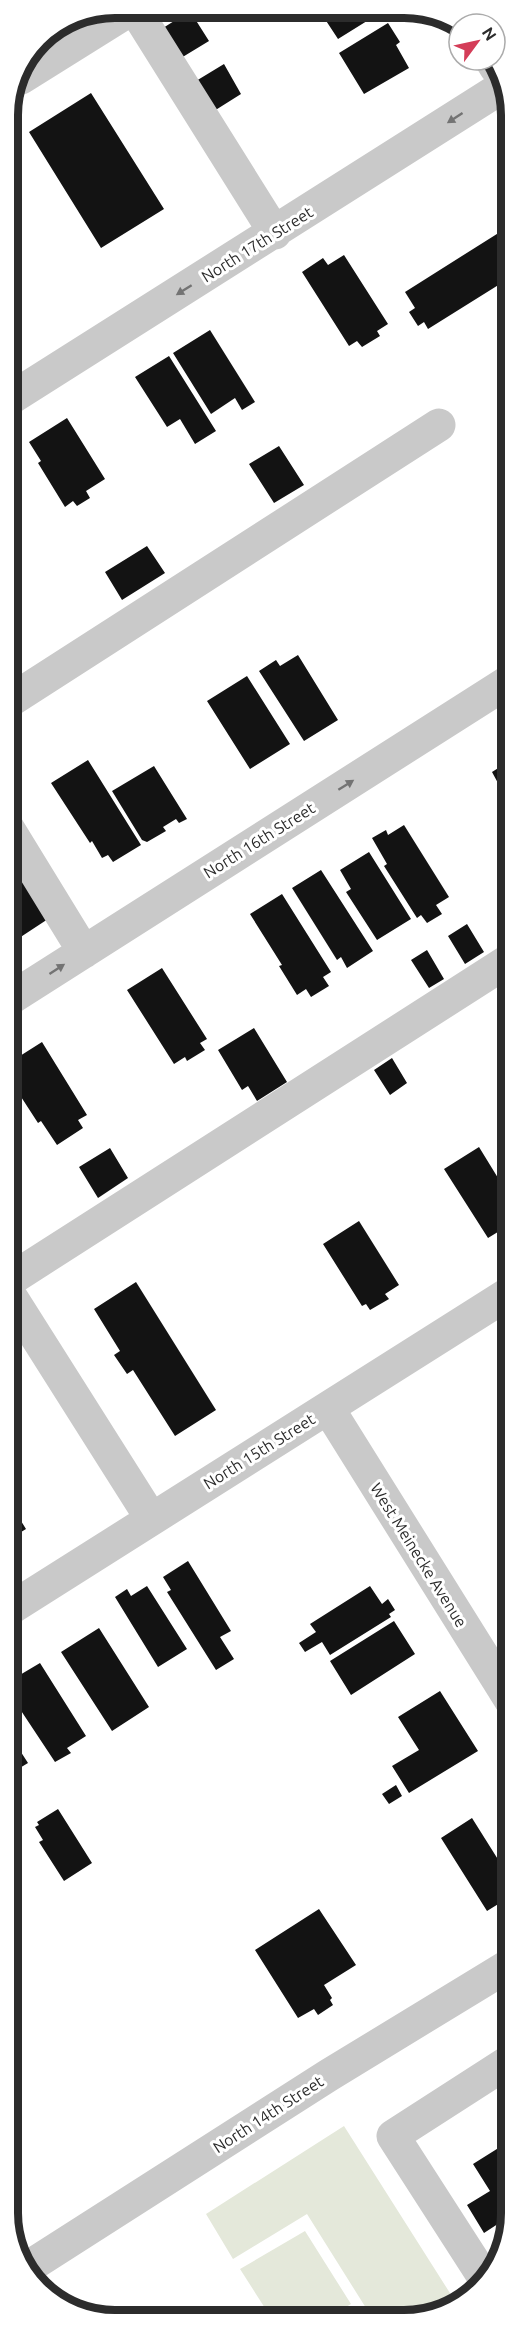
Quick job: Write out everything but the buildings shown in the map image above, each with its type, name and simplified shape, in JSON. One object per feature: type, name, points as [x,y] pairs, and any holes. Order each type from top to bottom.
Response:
[{"type":"street","points":[[27,74],[118,18]]},
{"type":"street","points":[[140,18],[275,233]]},
{"type":"street","name":"North 17th Street","points":[[18,394],[498,90]]},
{"type":"street","points":[[18,696],[439,425]]},
{"type":"street","name":"North 16th Street","points":[[18,994],[501,686]]},
{"type":"street","points":[[18,844],[84,952]]},
{"type":"street","points":[[18,1290],[501,966]]},
{"type":"street","name":"North 15th Street","points":[[18,1604],[501,1298]]},
{"type":"street","points":[[18,1308],[151,1518]]},
{"type":"street","name":"West Meinecke Avenue","points":[[328,1408],[501,1685]]},
{"type":"street","name":"North 14th Street","points":[[33,2264],[329,2075],[501,1970]]},
{"type":"street","points":[[481,2272],[393,2136],[501,2066]]},
{"type":"shaded area","points":[[344,2126],[452,2297],[429,2307],[417,2309],[363,2310],[366,2308],[307,2214],[233,2259],[206,2214]]},
{"type":"shaded area","points":[[305,2231],[351,2304],[341,2310],[266,2310],[240,2269]]}]
